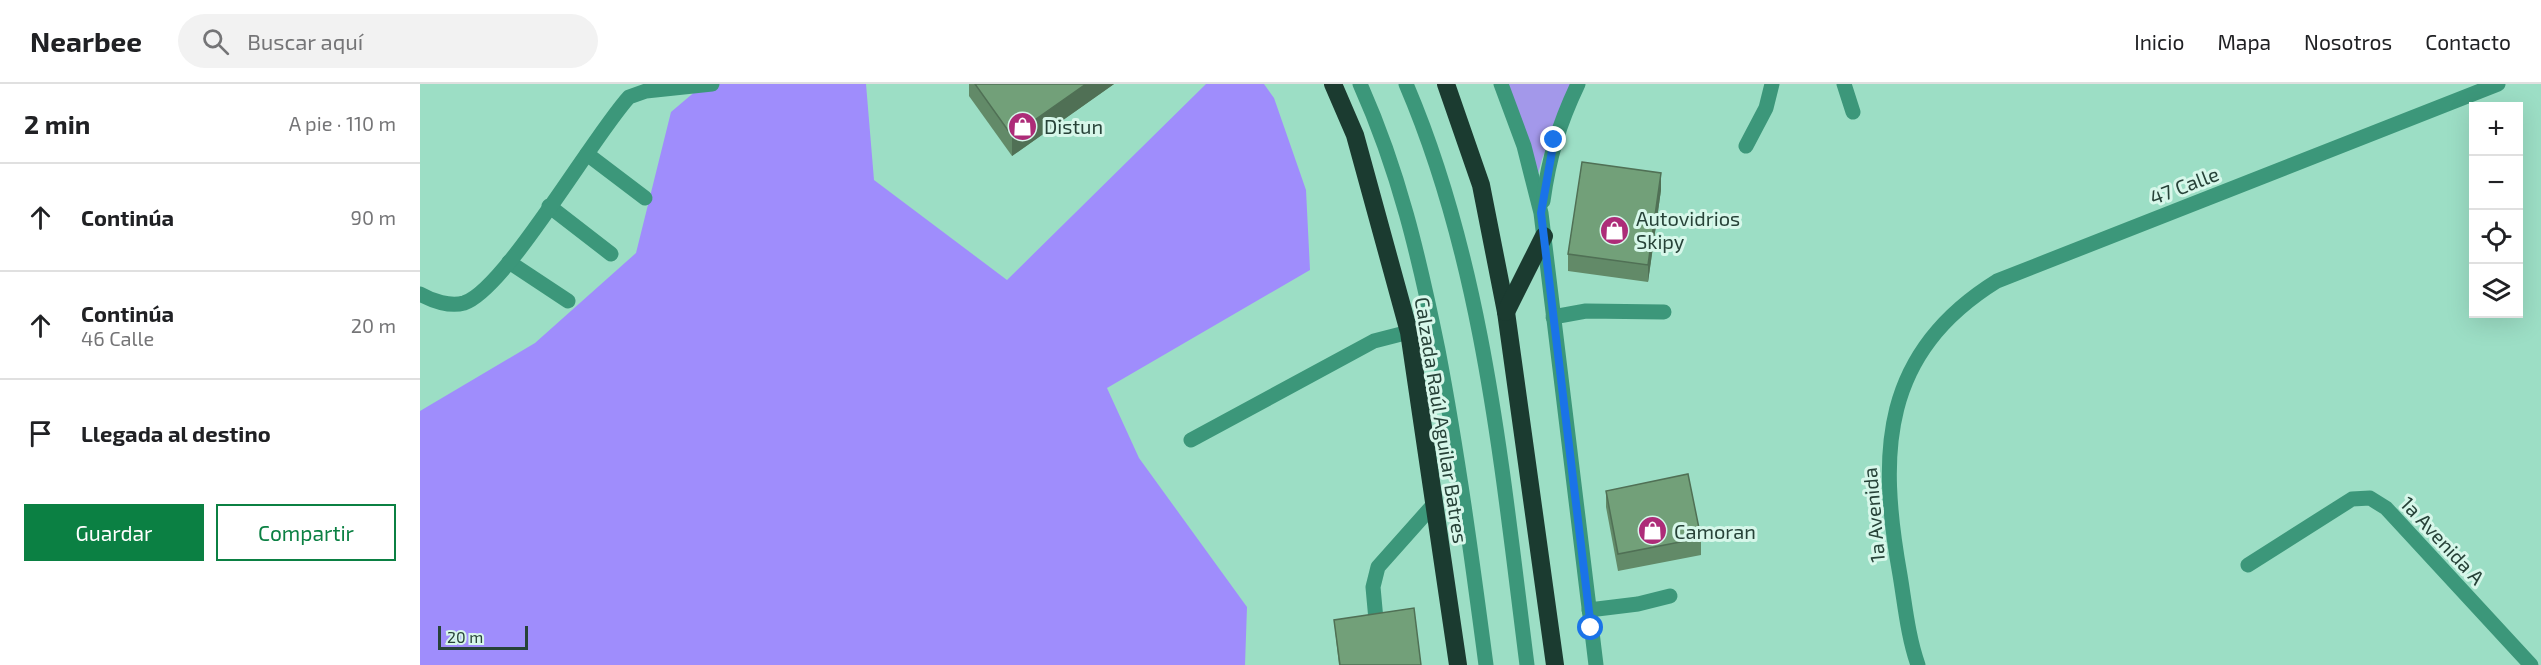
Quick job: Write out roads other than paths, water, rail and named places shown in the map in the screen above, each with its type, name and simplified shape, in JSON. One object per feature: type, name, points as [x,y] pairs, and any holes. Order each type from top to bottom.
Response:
[{"type":"highway","name":"Calzada Raúl Aguilar Batres","points":[[1333,84],[1355,135],[1409,332],[1458,665]]},
{"type":"highway","points":[[1446,84],[1481,185],[1506,312],[1555,665]]},
{"type":"highway","points":[[1506,312],[1544,236]]},
{"type":"street","points":[[420,294],[443,304],[464,303],[484,289],[509,261],[629,97],[646,91],[712,84]]},
{"type":"street","points":[[1360,84],[1384,137],[1418,250],[1459,461],[1486,665]]},
{"type":"street","points":[[1406,84],[1448,200],[1479,338],[1503,479],[1527,665]]},
{"type":"street","points":[[1501,84],[1524,146],[1541,213],[1596,665]]},
{"type":"street","points":[[1541,213],[1549,158],[1560,123],[1578,84]]},
{"type":"street","points":[[1746,146],[1766,108],[1772,84]]},
{"type":"street","points":[[1844,84],[1853,112]]},
{"type":"street","name":"47 Calle","points":[[1913,363],[1932,334],[1966,300],[1997,281],[2498,84]]},
{"type":"street","points":[[587,154],[645,198]]},
{"type":"street","points":[[549,206],[610,254]]},
{"type":"street","points":[[509,261],[567,301]]},
{"type":"street","points":[[1553,317],[1586,311],[1664,312]]},
{"type":"street","points":[[1191,440],[1374,341],[1409,332]]},
{"type":"street","name":"1a Avenida","points":[[1913,363],[1901,392],[1889,456],[1892,528],[1918,665]]},
{"type":"street","name":"1a Avenida A","points":[[2247,565],[2352,499],[2370,498],[2386,508],[2530,665]]},
{"type":"street","points":[[1376,620],[1372,587],[1378,567],[1435,503]]},
{"type":"street","points":[[1589,610],[1621,607],[1670,596]]},
{"type":"place","name":"Distun","points":[[1023,126]]},
{"type":"place","name":"Autovidrios Skipy","points":[[1615,230]]},
{"type":"place","name":"Camoran","points":[[1653,531]]}]
